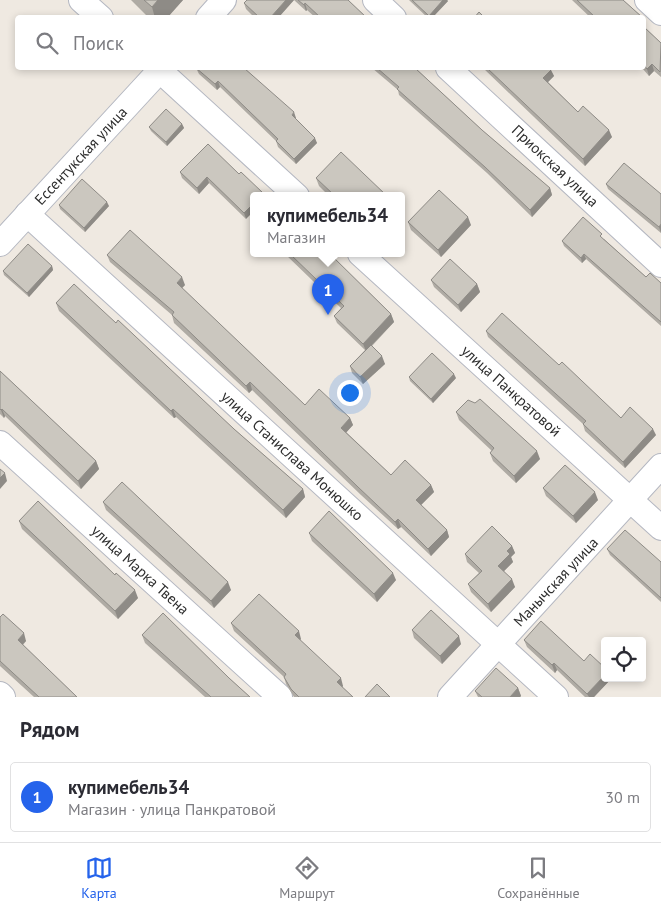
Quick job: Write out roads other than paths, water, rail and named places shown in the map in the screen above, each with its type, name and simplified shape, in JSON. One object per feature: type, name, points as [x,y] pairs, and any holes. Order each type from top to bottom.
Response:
[{"type":"street","points":[[211,15],[224,0]]},
{"type":"street","points":[[375,0],[391,15]]},
{"type":"street","points":[[647,0],[661,13]]},
{"type":"street","name":"Ессентукская улица","points":[[0,244],[157,70]]},
{"type":"street","points":[[161,70],[294,192]]},
{"type":"street","name":"Приокская улица","points":[[450,70],[661,265]]},
{"type":"street","name":"улица Станислава Монюшко","points":[[27,214],[556,697]]},
{"type":"street","name":"улица Панкратовой","points":[[363,257],[661,528]]},
{"type":"street","name":"улица Марка Твена","points":[[0,443],[280,697]]},
{"type":"street","name":"Манычская улица","points":[[450,697],[661,466]]},
{"type":"street","points":[[0,694],[3,697]]},
{"type":"place","name":"купимебель34","points":[[328,315]]}]
